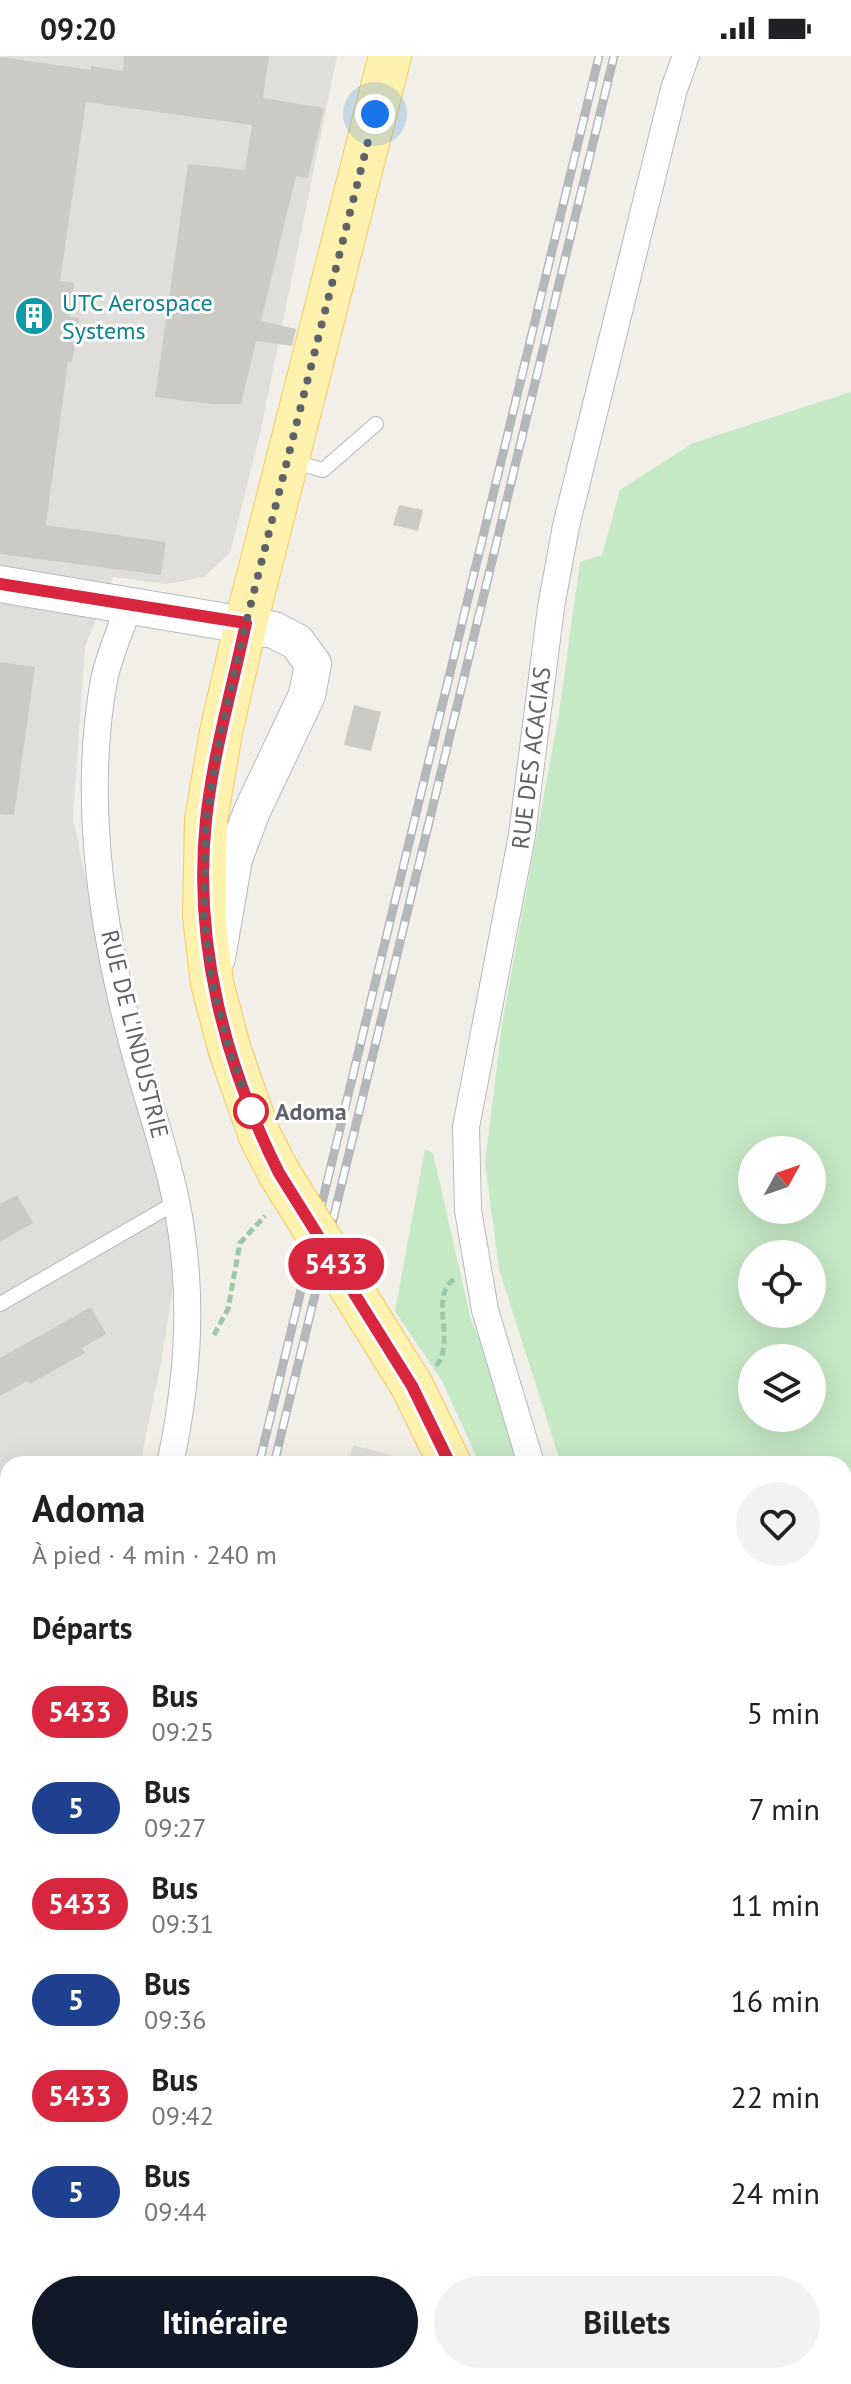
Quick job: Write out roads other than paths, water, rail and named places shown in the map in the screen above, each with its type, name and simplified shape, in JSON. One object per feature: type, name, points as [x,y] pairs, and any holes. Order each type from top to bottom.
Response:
[{"type":"main road","points":[[390,56],[221,732],[206,820],[204,916],[212,983],[230,1051],[260,1136],[279,1173],[421,1380],[447,1456]]},
{"type":"main road","points":[[0,584],[274,630],[297,642],[313,664],[307,695],[252,811],[234,859],[212,983]]},
{"type":"street","name":"RUE DES ACACIAS","points":[[529,1456],[485,1310],[468,1210],[466,1127],[522,835],[551,607],[566,526],[674,89],[686,56]]},
{"type":"street","name":"RUE DE L'INDUSTRIE","points":[[129,605],[102,695],[96,758],[95,819],[116,969],[137,1061],[169,1167],[184,1252],[188,1326],[181,1414],[172,1456]]},
{"type":"lane","points":[[287,460],[323,470],[376,424]]},
{"type":"lane","points":[[0,1304],[175,1203]]},
{"type":"railway","points":[[261,1456],[599,56]]},
{"type":"railway","points":[[276,1456],[614,56]]},
{"type":"place","name":"UTC Aerospace Systems","points":[[34,316]]},
{"type":"place","name":"Adoma","points":[[251,1111]]}]
